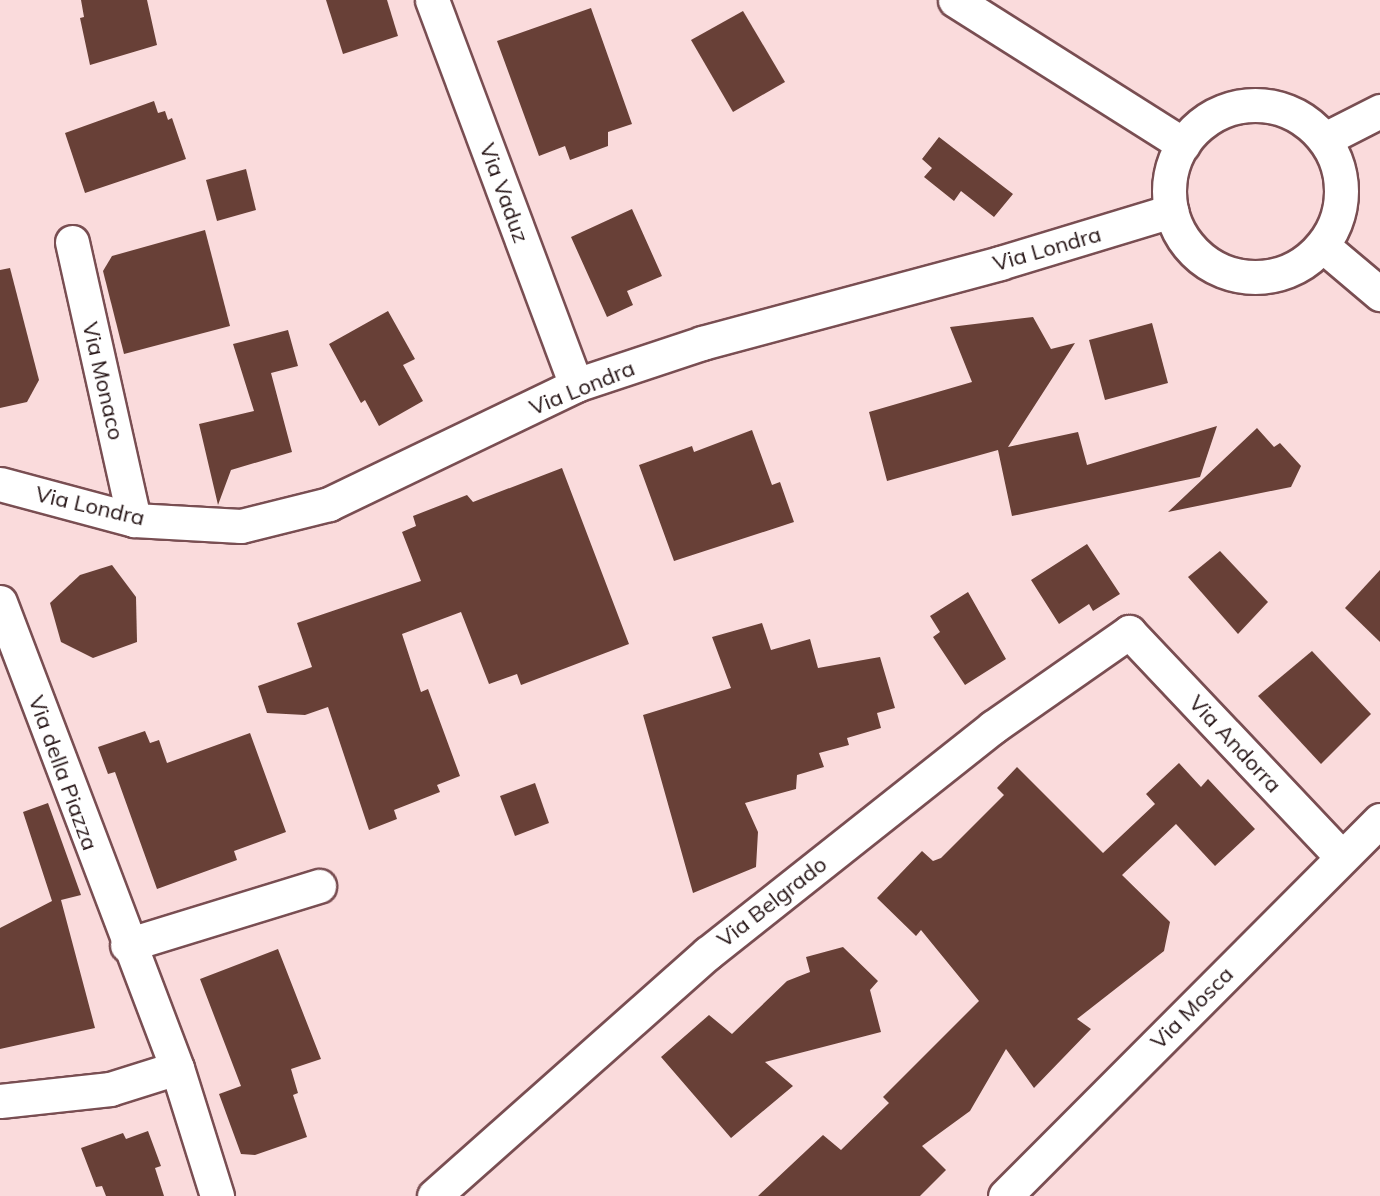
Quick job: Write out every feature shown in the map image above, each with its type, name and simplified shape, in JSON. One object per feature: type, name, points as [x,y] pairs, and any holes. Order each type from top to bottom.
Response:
[{"type":"street","name":"Via Vaduz","points":[[432,0],[576,385]]},
{"type":"street","points":[[955,0],[1183,144]]},
{"type":"street","points":[[1261,105],[1303,118],[1325,139],[1335,157],[1342,186],[1338,217],[1323,246],[1285,272],[1262,278],[1230,274],[1199,257],[1186,243],[1171,211],[1169,182],[1183,144],[1219,113],[1261,105]]},
{"type":"street","points":[[1325,139],[1380,111]]},
{"type":"street","name":"Via Londra","points":[[0,484],[134,520],[241,526],[329,504],[576,385],[702,343],[1000,263],[1171,211]]},
{"type":"street","name":"Via Monaco","points":[[72,242],[134,520]]},
{"type":"street","points":[[1323,246],[1380,294]]},
{"type":"street","name":"Via della Piazza","points":[[0,602],[127,945],[177,1068],[217,1196]]},
{"type":"street","name":"Via Andorra","points":[[1129,632],[1342,857]]},
{"type":"street","name":"Via Belgrado","points":[[437,1195],[708,953],[993,727],[1129,632]]},
{"type":"street","name":"Via Mosca","points":[[1005,1196],[1380,820]]},
{"type":"street","points":[[127,945],[319,886]]},
{"type":"street","points":[[0,1101],[110,1089],[177,1068]]},
{"type":"building","points":[[81,0],[147,0],[157,45],[90,65],[80,18],[84,17]]},
{"type":"building","points":[[326,0],[387,0],[398,36],[343,54]]},
{"type":"building","points":[[591,8],[632,124],[608,132],[608,146],[570,160],[565,146],[539,156],[497,41]]},
{"type":"building","points":[[743,11],[785,82],[733,112],[691,40]]},
{"type":"building","points":[[154,101],[158,113],[165,111],[168,120],[172,118],[186,159],[85,193],[65,133]]},
{"type":"building","points":[[939,137],[1013,194],[994,217],[961,191],[954,201],[924,177],[932,168],[922,159]]},
{"type":"building","points":[[246,169],[256,210],[217,221],[206,180]]},
{"type":"building","points":[[632,209],[662,276],[627,291],[633,305],[607,317],[571,237]]},
{"type":"building","points":[[205,230],[230,326],[124,354],[103,271],[112,256]]},
{"type":"building","points":[[10,268],[39,380],[27,402],[0,408],[0,270]]},
{"type":"building","points":[[388,311],[415,359],[403,365],[423,401],[379,426],[365,400],[361,403],[329,344]]},
{"type":"building","points":[[1033,317],[1051,349],[1075,343],[1008,447],[1078,432],[1087,465],[1217,426],[1200,477],[1012,516],[998,450],[887,481],[869,412],[972,382],[950,327]]},
{"type":"building","points":[[1152,323],[1168,383],[1105,400],[1089,340]]},
{"type":"building","points":[[288,330],[298,366],[271,373],[292,452],[231,470],[218,505],[199,424],[254,411],[233,344]]},
{"type":"building","points":[[1257,428],[1274,447],[1280,443],[1301,466],[1291,487],[1168,512]]},
{"type":"building","points":[[752,430],[772,485],[780,482],[794,522],[674,561],[639,465],[692,446],[694,452]]},
{"type":"building","points":[[562,468],[629,644],[521,685],[517,674],[489,684],[461,612],[402,634],[421,692],[428,689],[460,776],[437,785],[440,792],[394,810],[397,819],[369,830],[328,707],[305,715],[267,713],[258,686],[312,667],[297,623],[421,581],[402,532],[416,526],[413,516],[467,495],[473,502]]},
{"type":"building","points":[[1087,544],[1120,594],[1093,611],[1089,604],[1059,624],[1031,580]]},
{"type":"building","points":[[1220,551],[1268,602],[1238,634],[1188,577]]},
{"type":"building","points":[[112,565],[136,597],[137,642],[93,658],[61,642],[50,603],[80,575]]},
{"type":"building","points":[[1380,570],[1380,642],[1345,608]]},
{"type":"building","points":[[968,592],[1006,659],[965,685],[933,637],[940,632],[930,616]]},
{"type":"building","points":[[762,623],[771,650],[810,639],[818,668],[880,657],[895,708],[877,713],[881,728],[847,738],[849,745],[819,753],[824,767],[797,775],[796,789],[745,803],[758,832],[756,867],[693,893],[643,715],[731,688],[712,637]]},
{"type":"building","points":[[1312,651],[1371,714],[1321,764],[1258,696]]},
{"type":"building","points":[[145,731],[150,743],[159,740],[167,763],[250,733],[286,832],[234,851],[237,860],[157,889],[115,772],[108,774],[98,747]]},
{"type":"building","points":[[1179,763],[1201,787],[1208,779],[1255,829],[1215,866],[1176,824],[1122,875],[1170,922],[1164,951],[1077,1019],[1091,1029],[1034,1088],[1006,1049],[970,1111],[922,1146],[946,1170],[920,1196],[758,1196],[823,1135],[841,1150],[889,1103],[883,1097],[979,1001],[921,930],[916,936],[877,898],[922,851],[933,861],[941,858],[1004,795],[997,788],[1017,767],[1103,853],[1155,804],[1146,794]]},
{"type":"building","points":[[535,783],[549,823],[515,836],[500,796]]},
{"type":"building","points":[[48,803],[81,895],[61,900],[95,1028],[0,1049],[0,928],[52,901],[23,812]]},
{"type":"building","points":[[843,947],[878,981],[870,990],[881,1032],[765,1062],[793,1086],[731,1138],[661,1057],[709,1015],[732,1034],[787,981],[810,972],[806,957]]},
{"type":"building","points":[[278,949],[321,1059],[291,1069],[298,1093],[293,1095],[307,1137],[255,1155],[241,1154],[219,1094],[241,1086],[200,979]]},
{"type":"building","points":[[148,1131],[161,1166],[155,1168],[164,1196],[106,1196],[102,1186],[96,1187],[81,1148],[123,1133],[126,1139]]}]
